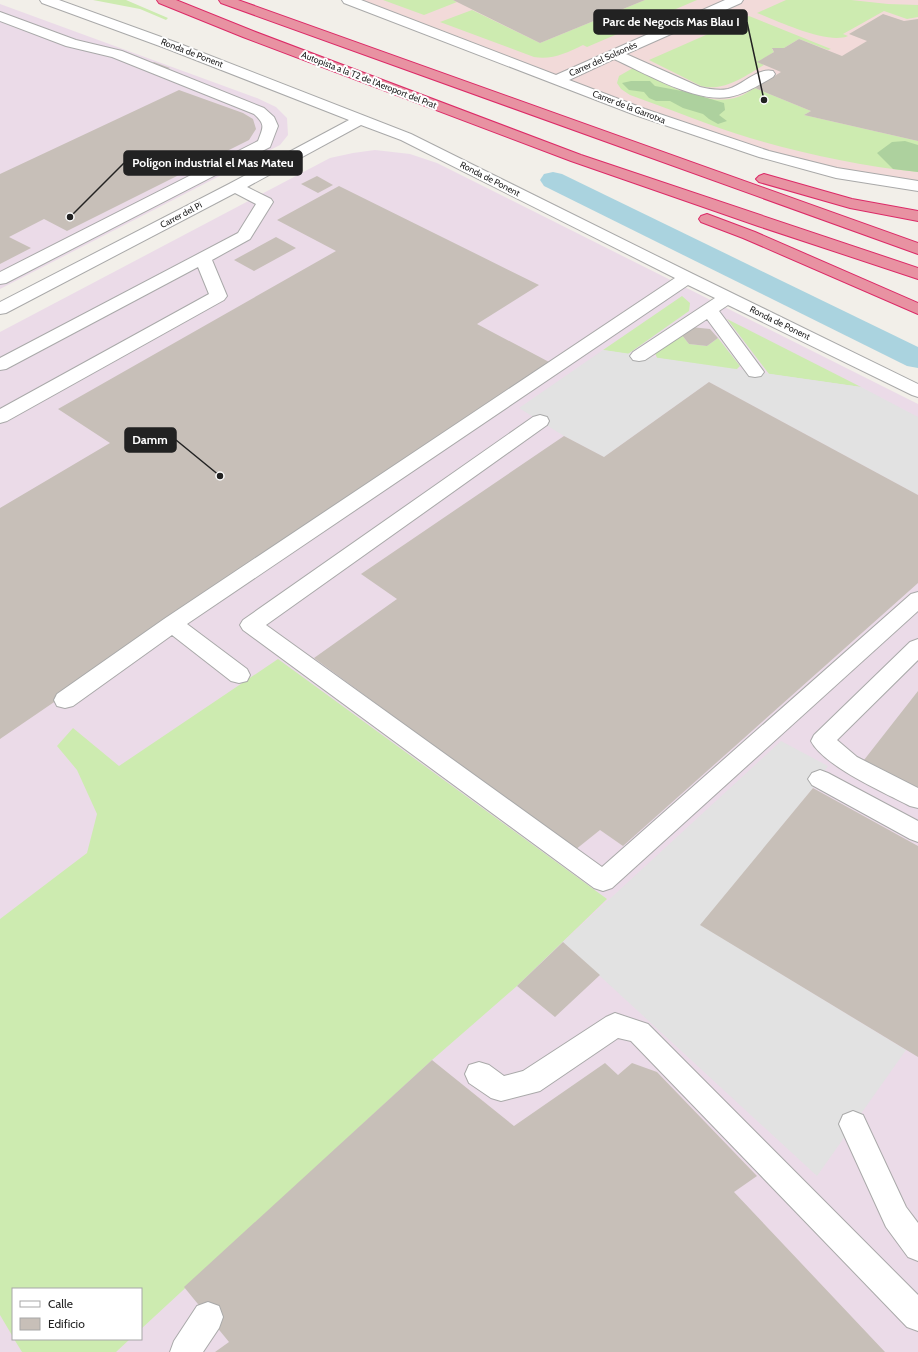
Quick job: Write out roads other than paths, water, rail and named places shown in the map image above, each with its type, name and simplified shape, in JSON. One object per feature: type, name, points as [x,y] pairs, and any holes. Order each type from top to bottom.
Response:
[{"type":"highway","name":"Autopista a la T2 de l'Aeroport del Prat","points":[[164,0],[248,34],[576,158]]},
{"type":"highway","points":[[226,0],[918,249]]},
{"type":"highway","points":[[576,158],[918,274]]},
{"type":"highway","points":[[576,158],[610,181],[749,235],[918,309]]},
{"type":"highway","points":[[676,161],[749,175],[850,203],[918,216]]},
{"type":"highway","points":[[870,232],[918,244]]},
{"type":"street","name":"Ronda de Ponent","points":[[47,0],[132,45],[361,119],[406,137],[727,298],[918,391]]},
{"type":"street","name":"Carrer de la Garrotxa","points":[[349,0],[558,79],[640,112],[764,154],[836,173],[918,186]]},
{"type":"street","name":"Carrer del Solsonès","points":[[558,79],[726,1]]},
{"type":"street","points":[[0,16],[71,42],[132,45],[259,111],[269,120],[271,126],[265,144],[0,279]]},
{"type":"street","points":[[614,54],[696,91],[713,94],[728,93],[741,89],[768,74]]},
{"type":"street","name":"Carrer del Pi","points":[[0,310],[361,119]]},
{"type":"street","points":[[0,365],[244,236],[265,202],[235,187]]},
{"type":"street","points":[[0,416],[218,296],[203,258]]},
{"type":"street","points":[[65,700],[172,624],[687,278]]},
{"type":"street","points":[[639,356],[727,298]]},
{"type":"street","points":[[709,310],[755,372]]},
{"type":"street","points":[[540,421],[251,625],[603,881],[918,599]]},
{"type":"street","points":[[172,624],[239,675]]},
{"type":"street","points":[[918,647],[822,741],[849,763],[918,799]]},
{"type":"street","points":[[820,779],[918,832]]},
{"type":"street","points":[[480,1074],[501,1089],[530,1082],[615,1025],[639,1032],[918,1316]]},
{"type":"street","points":[[853,1124],[896,1217],[918,1247]]},
{"type":"street","points":[[185,1352],[208,1317]]},
{"type":"waterway","points":[[553,180],[918,359]]},
{"type":"place","name":"Parc de Negocis Mas Blau I","points":[[764,100]]},
{"type":"place","name":"Polígon industrial el Mas Mateu","points":[[70,217]]},
{"type":"place","name":"Damm","points":[[220,476]]}]
